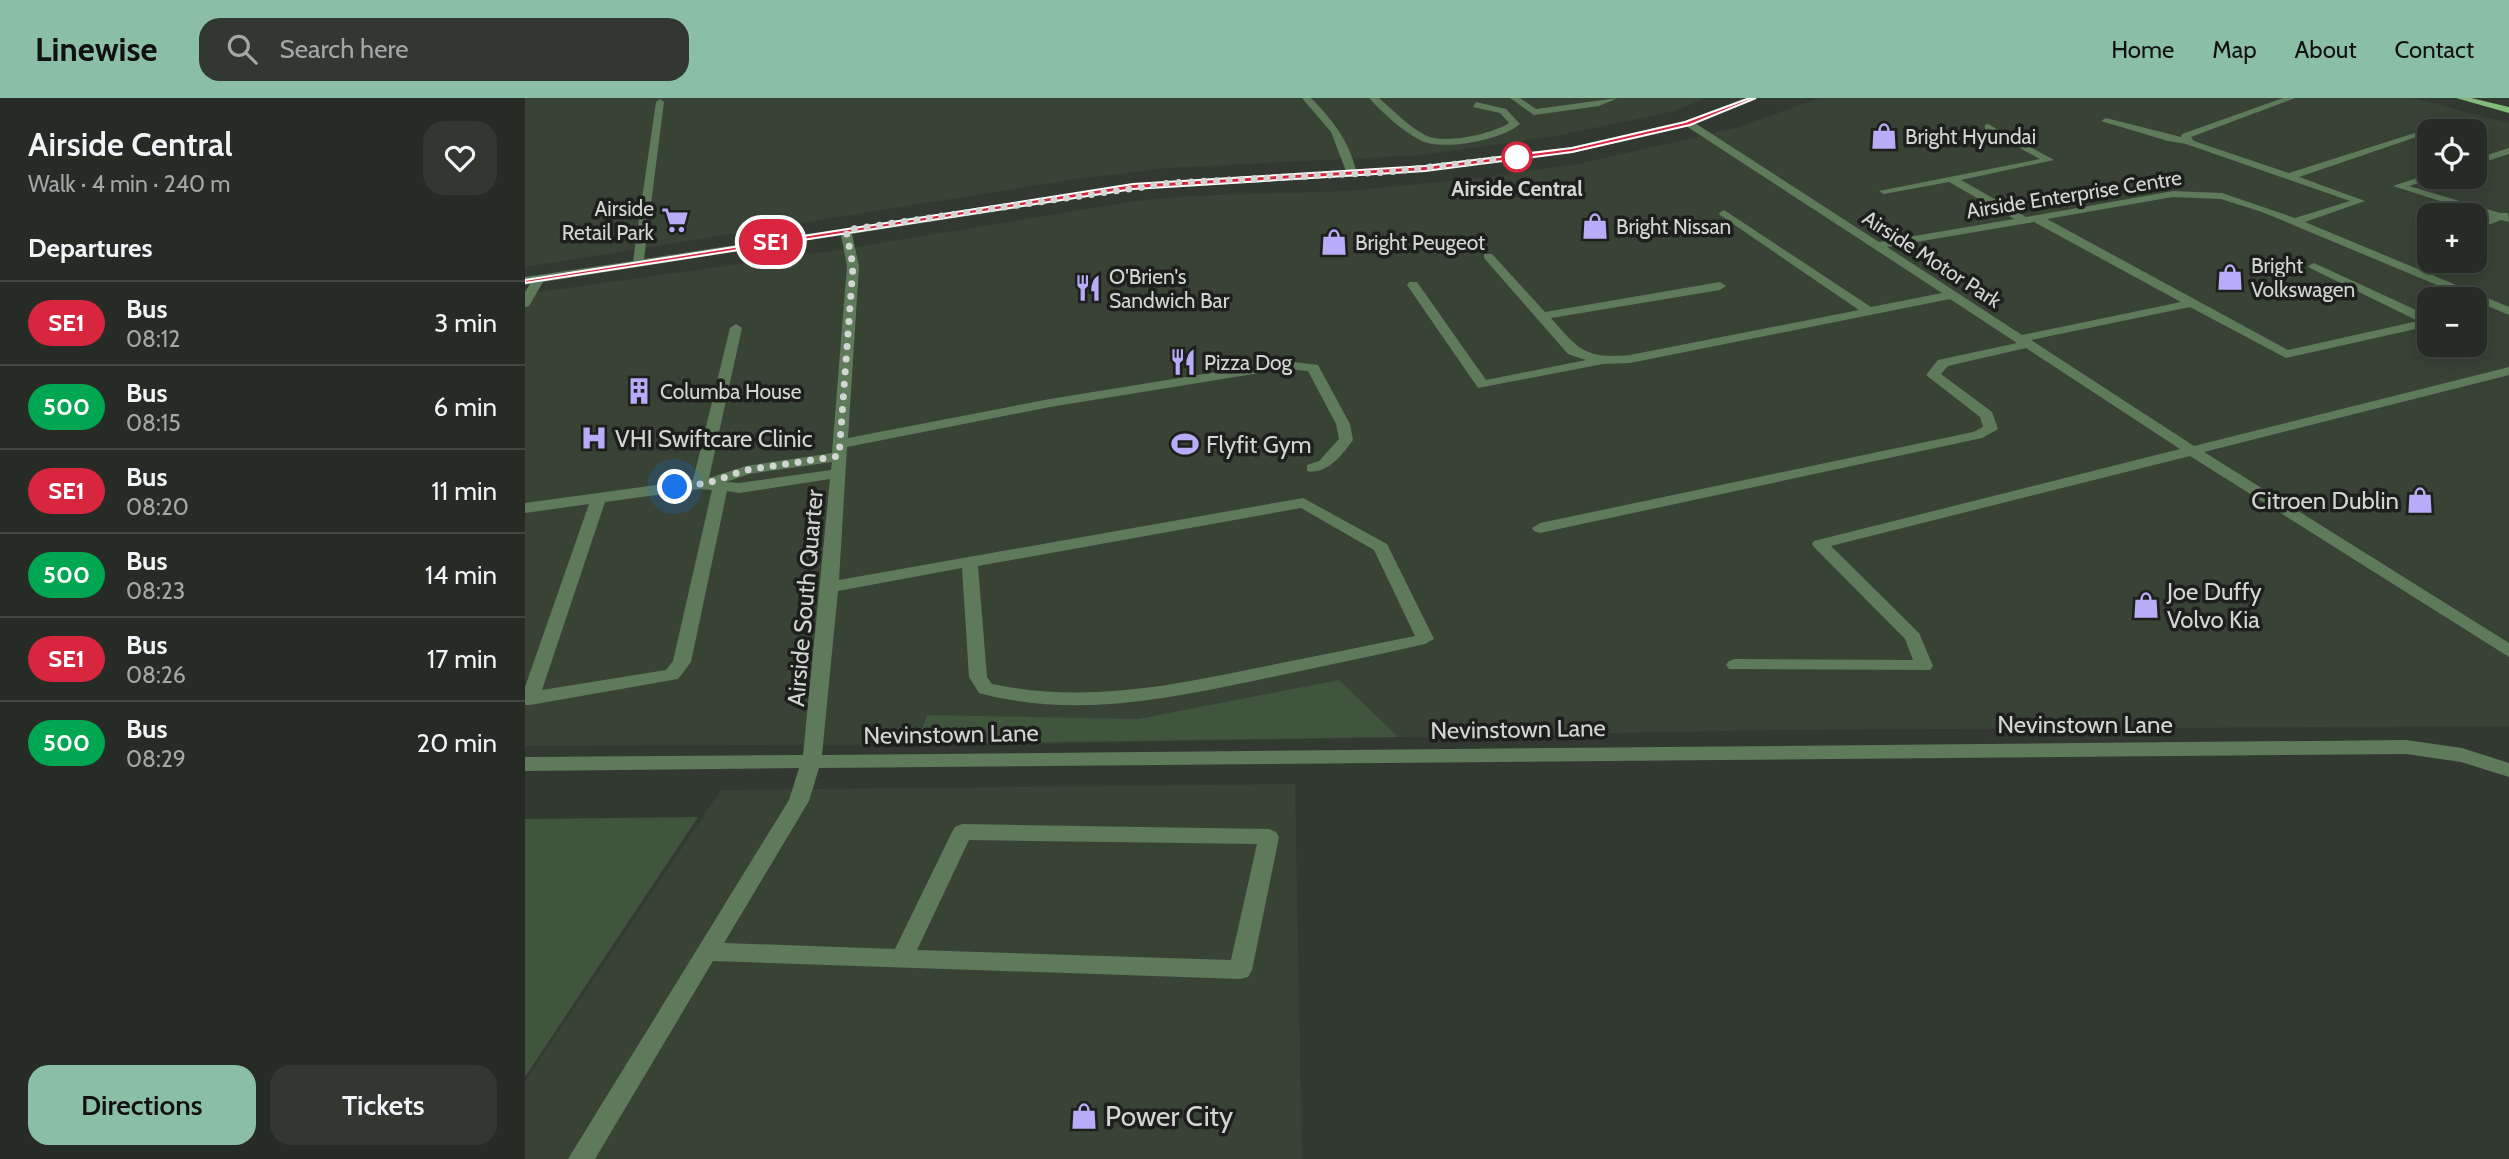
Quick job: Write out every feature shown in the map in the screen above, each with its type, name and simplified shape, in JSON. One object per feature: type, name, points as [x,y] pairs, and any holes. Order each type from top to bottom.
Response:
[{"type":"main road","points":[[2460,98],[2509,110]]},
{"type":"main road","points":[[2500,98],[2509,100]]},
{"type":"street","points":[[1306,98],[1336,129],[1346,150],[1352,174]]},
{"type":"street","points":[[1373,98],[1424,139],[1458,140],[1513,127],[1515,121],[1503,111],[1476,105]]},
{"type":"street","points":[[1467,98],[1500,127],[1496,133]]},
{"type":"street","points":[[1514,98],[1534,112],[1599,103],[1614,98]]},
{"type":"street","points":[[525,281],[846,230],[1170,183],[1442,167],[1572,150],[1688,123],[1753,98]]},
{"type":"street","points":[[2189,141],[2185,136],[2291,98]]},
{"type":"street","points":[[638,263],[660,103]]},
{"type":"street","points":[[2106,121],[2171,139],[2189,141],[2360,201],[2295,222]]},
{"type":"street","name":"Airside Motor Park","points":[[1688,123],[2155,427],[2509,651]]},
{"type":"street","points":[[1884,191],[2049,160],[1988,127]]},
{"type":"street","points":[[2288,177],[2417,134]]},
{"type":"street","points":[[2487,158],[2509,151]]},
{"type":"street","points":[[1951,179],[2286,354],[2417,324]]},
{"type":"street","points":[[2417,180],[2398,186],[2506,216]]},
{"type":"street","name":"Airside Enterprise Centre","points":[[1876,246],[2173,194],[2222,196],[2295,222],[2509,311]]},
{"type":"street","points":[[1724,212],[1870,313]]},
{"type":"street","points":[[2487,223],[2506,216]]},
{"type":"street","name":"Airside South Quarter","points":[[581,1159],[799,801],[813,760],[830,587],[853,266],[846,230]]},
{"type":"street","points":[[1488,256],[1573,351],[1587,359],[1604,361]]},
{"type":"street","points":[[2314,266],[2417,315]]},
{"type":"street","points":[[525,303],[539,278]]},
{"type":"street","points":[[1413,285],[1483,385],[1870,313],[1952,295]]},
{"type":"street","points":[[1542,316],[1720,286]]},
{"type":"street","points":[[2488,302],[2509,296]]},
{"type":"street","points":[[1540,528],[1977,435],[1991,429],[1987,415],[1933,375],[1943,363],[2024,341],[2192,303]]},
{"type":"street","points":[[599,498],[527,699],[672,675],[682,662],[736,328]]},
{"type":"street","points":[[525,508],[710,484],[746,470],[1051,403],[1243,373],[1279,363],[1314,368],[1343,425],[1346,440],[1324,464],[1311,468]]},
{"type":"street","points":[[1735,665],[1924,666],[1913,637],[1821,544],[2509,371]]},
{"type":"street","points":[[710,484],[739,488],[839,473]]},
{"type":"street","points":[[830,587],[970,562],[1303,503],[1381,547],[1425,639],[1142,699],[1058,702],[1018,698],[986,690],[978,677],[970,562]]},
{"type":"street","name":"Nevinstown Lane","points":[[525,764],[2406,747],[2462,755],[2509,770]]},
{"type":"street","points":[[708,952],[1240,970],[1269,836],[962,832],[902,958]]},
{"type":"shaded area","name":"Airside Retail Park","points":[[525,98],[1706,98],[1675,111],[1556,136],[1424,155],[1168,168],[1070,180],[525,267]]},
{"type":"shaded area","name":"Airside Retail Park","points":[[1820,98],[2413,98],[2509,123],[2509,726],[1782,730],[1038,744],[525,746],[525,294],[831,251],[1137,201],[1187,196],[1347,191],[1482,178],[1583,163],[1736,128]]},
{"type":"shaded area","points":[[1339,680],[1398,737],[917,744],[927,715],[1138,719]]},
{"type":"shaded area","points":[[1295,784],[1302,1159],[525,1159],[525,1081],[721,790]]},
{"type":"shaded area","points":[[698,817],[525,1077],[525,819]]},
{"type":"bus line","name":"SE1","points":[[525,280],[1133,187],[1194,181],[1425,169],[1572,150],[1626,140],[1688,123],[1753,98]]},
{"type":"place","name":"Bright Hyundai","points":[[1884,136]]},
{"type":"place","name":"Airside Central","points":[[1517,157]]},
{"type":"place","name":"Airside Retail Park","points":[[675,220]]},
{"type":"place","name":"Bright Nissan","points":[[1595,226]]},
{"type":"place","name":"Bright Peugeot","points":[[1334,242]]},
{"type":"place","name":"Bright Volkswagen","points":[[2230,277]]},
{"type":"place","name":"O'Brien's Sandwich Bar","points":[[1088,288]]},
{"type":"place","name":"Pizza Dog","points":[[1183,362]]},
{"type":"place","name":"Columba House","points":[[639,391]]},
{"type":"place","name":"VHI Swiftcare Clinic","points":[[594,438]]},
{"type":"place","name":"Flyfit Gym","points":[[1185,444]]},
{"type":"place","name":"Citroen Dublin","points":[[2420,500]]},
{"type":"place","name":"Joe Duffy Volvo Kia","points":[[2146,605]]},
{"type":"place","name":"Power City","points":[[1084,1116]]},
{"type":"route","points":[[675,487],[708,483],[746,470],[839,456],[853,266],[846,230],[1170,183],[1389,172],[1524,156],[1517,157]]}]
